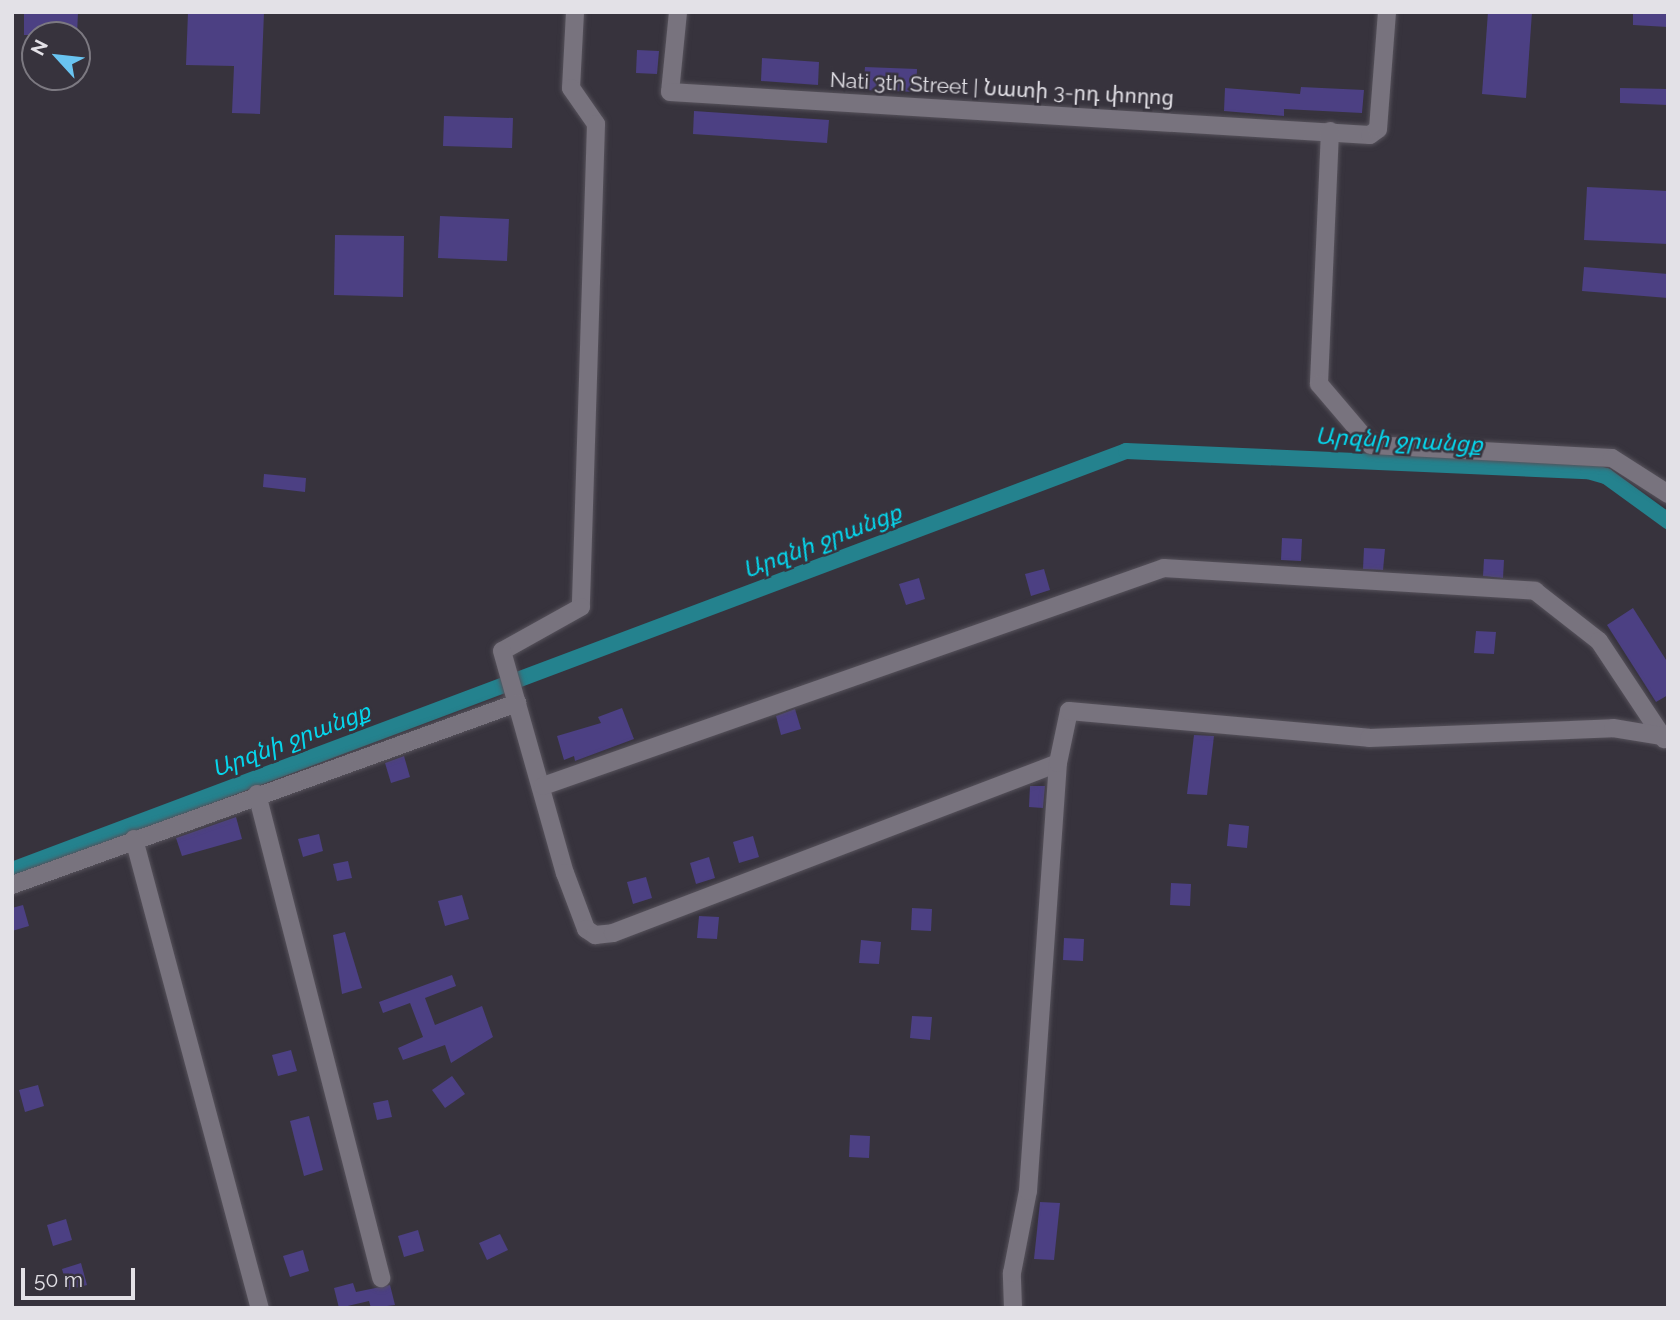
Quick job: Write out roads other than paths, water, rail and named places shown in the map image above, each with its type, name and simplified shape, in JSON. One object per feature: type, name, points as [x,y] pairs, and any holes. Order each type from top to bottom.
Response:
[{"type":"street","points":[[575,12],[570,88],[596,124],[581,607],[502,651],[565,873],[586,929],[595,935],[613,933],[1058,763]]},
{"type":"street","name":"Nati 3th Street | Նատի 3-րդ փողոց","points":[[678,12],[670,92],[1370,135],[1378,128],[1387,12]]},
{"type":"street","points":[[1330,131],[1319,384],[1371,445],[1612,458],[1668,494]]},
{"type":"street","points":[[542,786],[1164,568],[1535,591],[1599,641],[1666,738]]},
{"type":"street","points":[[12,885],[257,794],[513,689]]},
{"type":"street","points":[[1013,1308],[1012,1273],[1028,1191],[1058,763],[1069,711],[1368,738],[1613,728],[1666,738]]},
{"type":"street","points":[[257,794],[381,1278]]},
{"type":"street","points":[[134,839],[260,1308]]},
{"type":"waterway","name":"Արզնի ջրանցք","points":[[12,870],[1126,451],[1588,471],[1606,476],[1668,521]]}]
